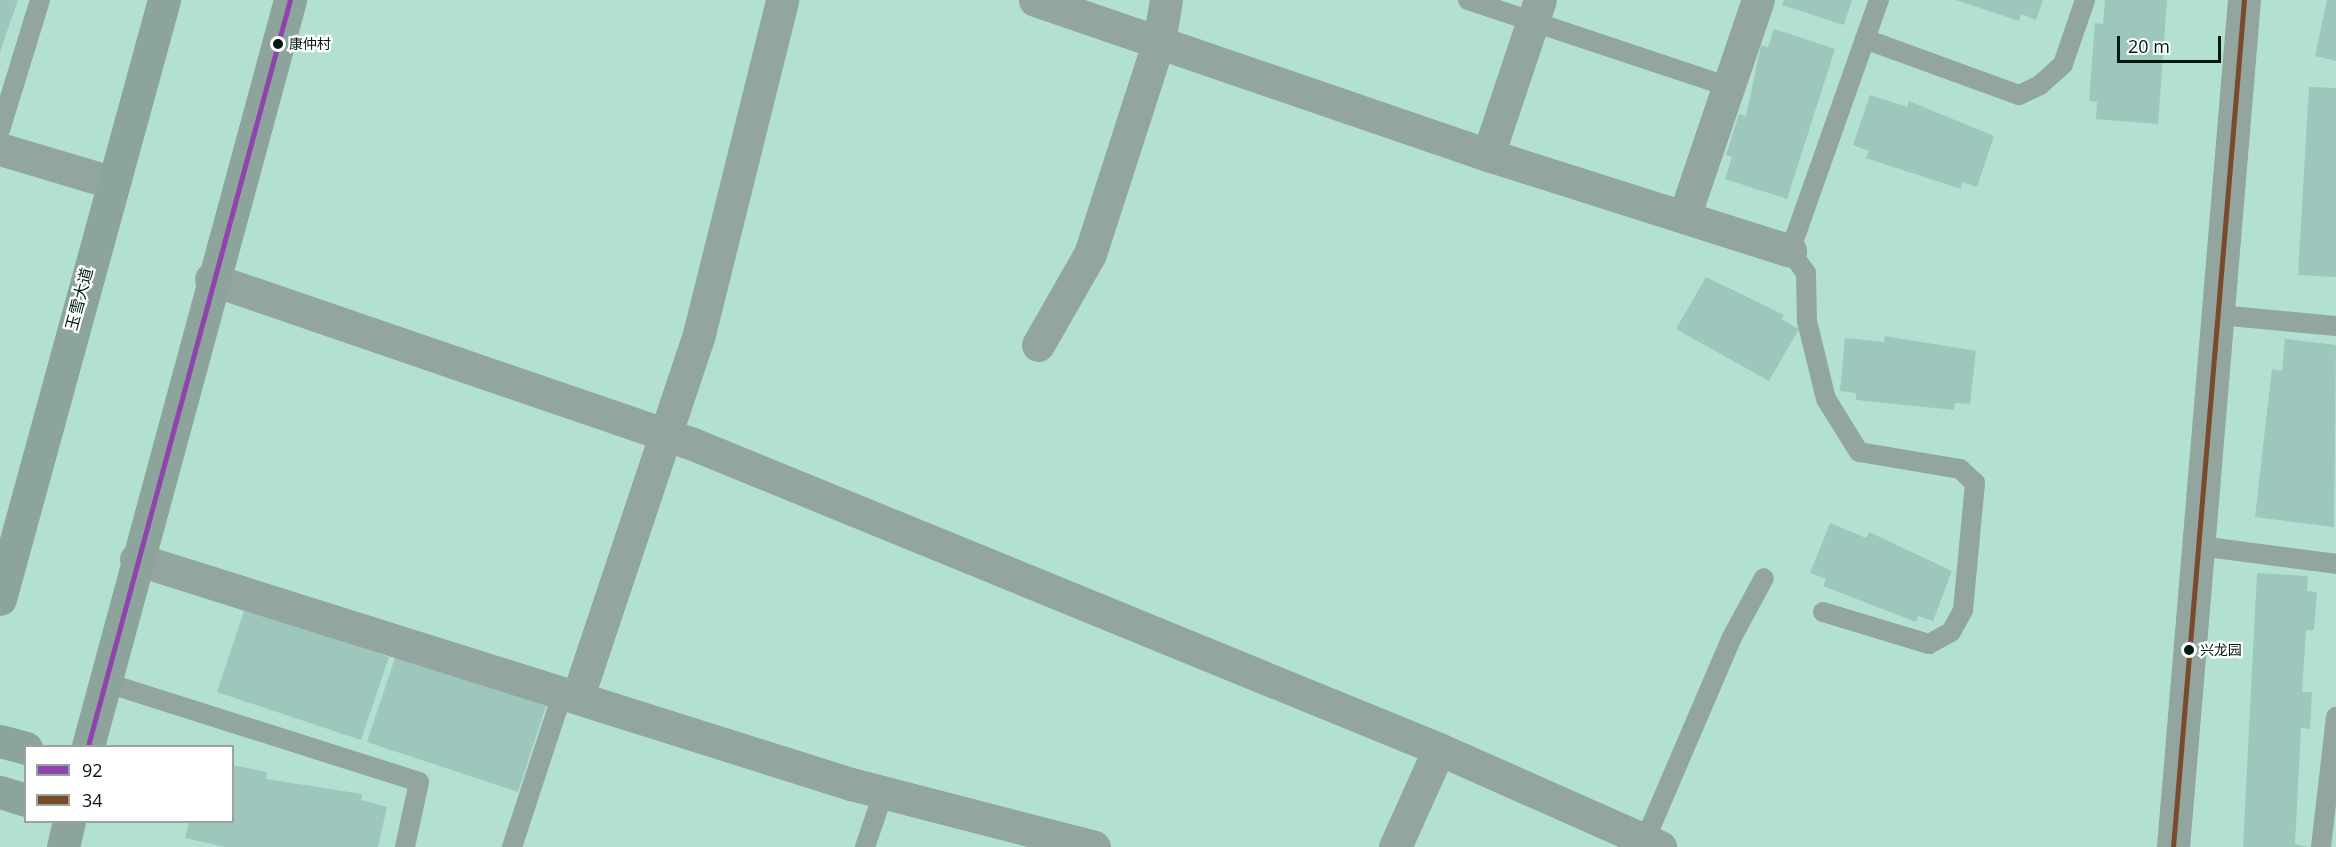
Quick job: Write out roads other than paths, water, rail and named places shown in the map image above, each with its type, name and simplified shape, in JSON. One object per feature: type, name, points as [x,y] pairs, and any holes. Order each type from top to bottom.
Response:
[{"type":"main road","name":"玉雪大道","points":[[0,599],[111,182],[164,0]]},
{"type":"main road","points":[[88,745],[211,279],[290,0]]},
{"type":"main road","points":[[0,741],[24,747]]},
{"type":"main road","points":[[0,792],[24,799]]},
{"type":"main road","points":[[63,847],[69,823]]},
{"type":"street","points":[[570,694],[666,434],[699,334],[782,0]]},
{"type":"street","points":[[1035,0],[1488,155],[1790,251]]},
{"type":"street","points":[[1038,345],[1089,254],[1159,41],[1166,0]]},
{"type":"street","points":[[1684,217],[1758,0]]},
{"type":"street","points":[[2173,847],[2244,0]]},
{"type":"street","points":[[1488,155],[1536,11]]},
{"type":"street","points":[[0,149],[111,182]]},
{"type":"street","points":[[211,279],[666,434],[1439,749],[1652,844]]},
{"type":"street","points":[[136,560],[884,794],[1094,847]]},
{"type":"street","points":[[1395,847],[1439,749]]},
{"type":"lane","points":[[0,130],[40,0]]},
{"type":"lane","points":[[1468,0],[1536,11],[1730,87]]},
{"type":"lane","points":[[1823,612],[1929,644],[1950,633],[1963,610],[1975,483],[1960,469],[1859,452],[1826,399],[1807,321],[1806,273],[1790,251],[1879,0]]},
{"type":"lane","points":[[1865,39],[2019,95],[2040,85],[2063,64],[2085,0]]},
{"type":"lane","points":[[2219,315],[2336,326]]},
{"type":"lane","points":[[2200,546],[2336,564]]},
{"type":"lane","points":[[1652,844],[1731,639],[1764,578]]},
{"type":"lane","points":[[104,682],[419,782],[405,847]]},
{"type":"lane","points":[[512,847],[570,694]]},
{"type":"lane","points":[[2321,847],[2331,793],[2336,717]]},
{"type":"lane","points":[[865,847],[884,794]]},
{"type":"place","name":"康仲村","points":[[278,44]]},
{"type":"place","name":"兴龙园","points":[[2189,650]]}]
